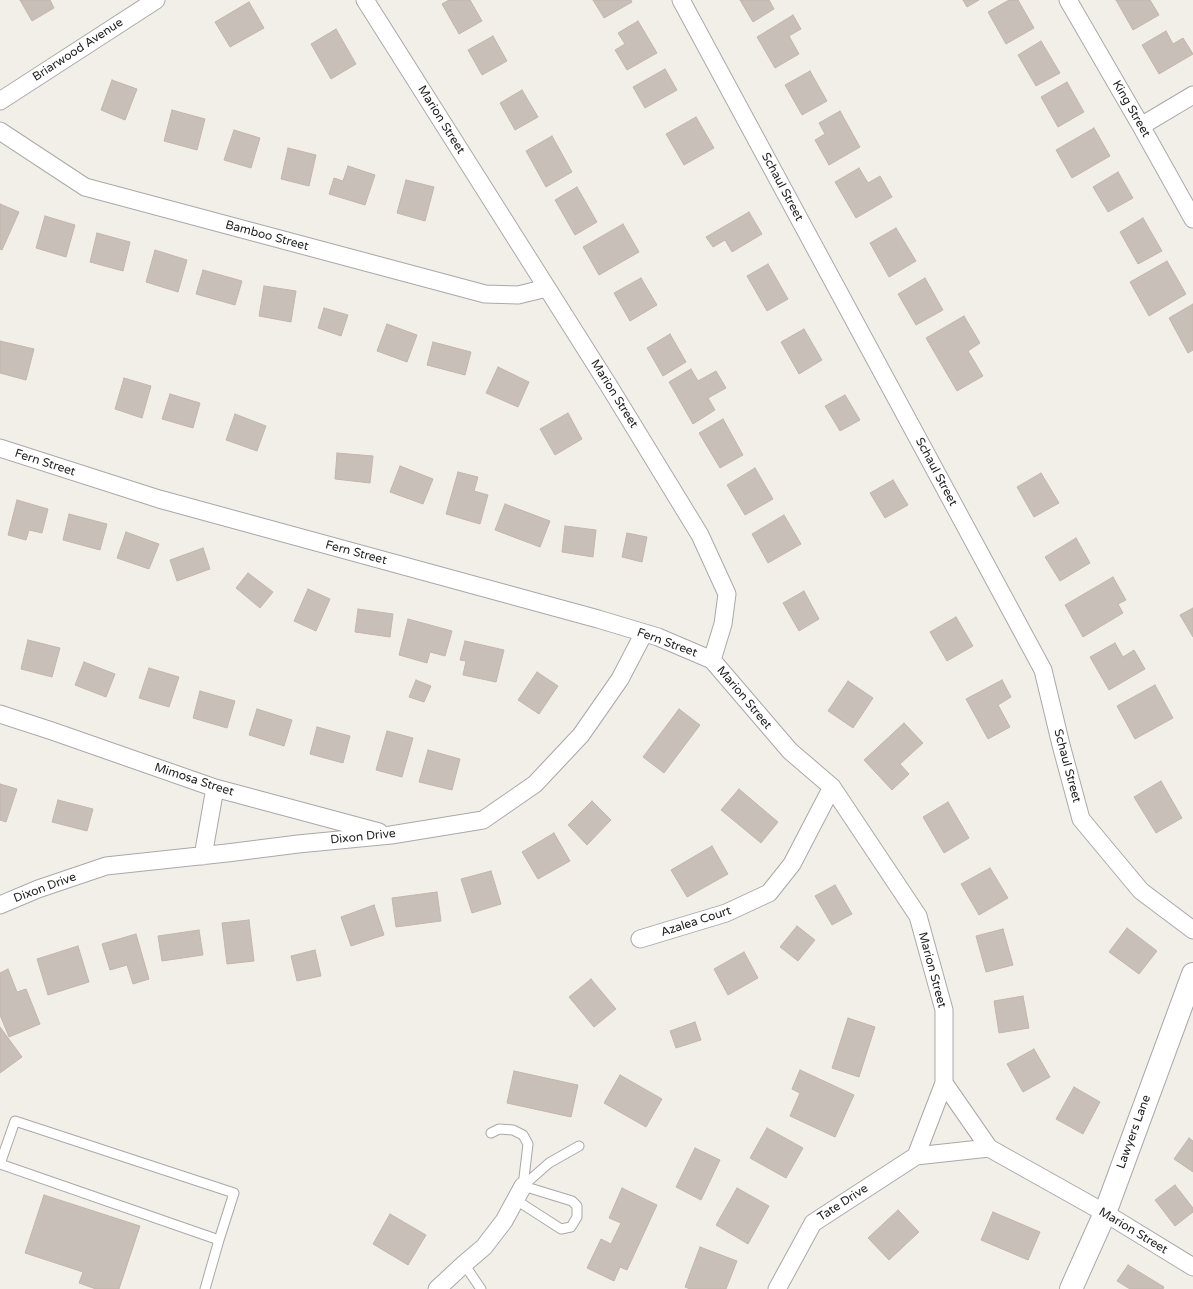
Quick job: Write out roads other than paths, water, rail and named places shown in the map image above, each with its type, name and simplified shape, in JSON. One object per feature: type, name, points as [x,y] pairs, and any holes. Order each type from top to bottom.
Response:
[{"type":"street","name":"Briarwood Avenue","points":[[0,100],[156,0]]},
{"type":"street","name":"Marion Street","points":[[364,0],[605,380],[700,535],[727,594],[723,624],[712,660],[790,751],[832,787],[918,916],[944,1010],[944,1083],[990,1148],[1105,1213],[1193,1267]]},
{"type":"street","name":"Schaul Street","points":[[680,0],[1043,670],[1081,819],[1141,891],[1193,930]]},
{"type":"street","name":"King Street","points":[[1068,0],[1193,219]]},
{"type":"street","points":[[1141,126],[1193,95]]},
{"type":"street","name":"Bamboo Street","points":[[0,131],[85,187],[485,294],[518,295],[547,288]]},
{"type":"street","name":"Fern Street","points":[[0,448],[159,499],[644,633],[712,660]]},
{"type":"street","name":"Dixon Drive","points":[[0,905],[38,889],[106,866],[391,835],[483,820],[535,784],[581,735],[620,679],[644,633]]},
{"type":"street","name":"Mimosa Street","points":[[0,714],[216,788],[391,835]]},
{"type":"street","name":"Azalea Court","points":[[640,939],[726,914],[769,893],[792,864],[832,787]]},
{"type":"street","points":[[203,856],[216,788]]},
{"type":"street","name":"Lawyers Lane","points":[[1071,1289],[1105,1213],[1193,974]]},
{"type":"street","points":[[916,1156],[944,1083]]},
{"type":"street","name":"Tate Drive","points":[[777,1289],[813,1223],[916,1156],[990,1148]]},
{"type":"street","points":[[437,1289],[484,1247],[504,1221],[519,1193]]},
{"type":"lane","points":[[205,1289],[234,1193],[15,1121],[0,1164],[219,1240]]},
{"type":"lane","points":[[491,1133],[499,1129],[513,1130],[523,1135],[528,1144],[519,1193]]},
{"type":"lane","points":[[519,1193],[548,1163],[579,1146]]},
{"type":"lane","points":[[519,1193],[572,1201],[577,1206],[577,1217],[571,1227],[561,1229],[519,1193]]},
{"type":"lane","points":[[464,1264],[481,1289]]}]
